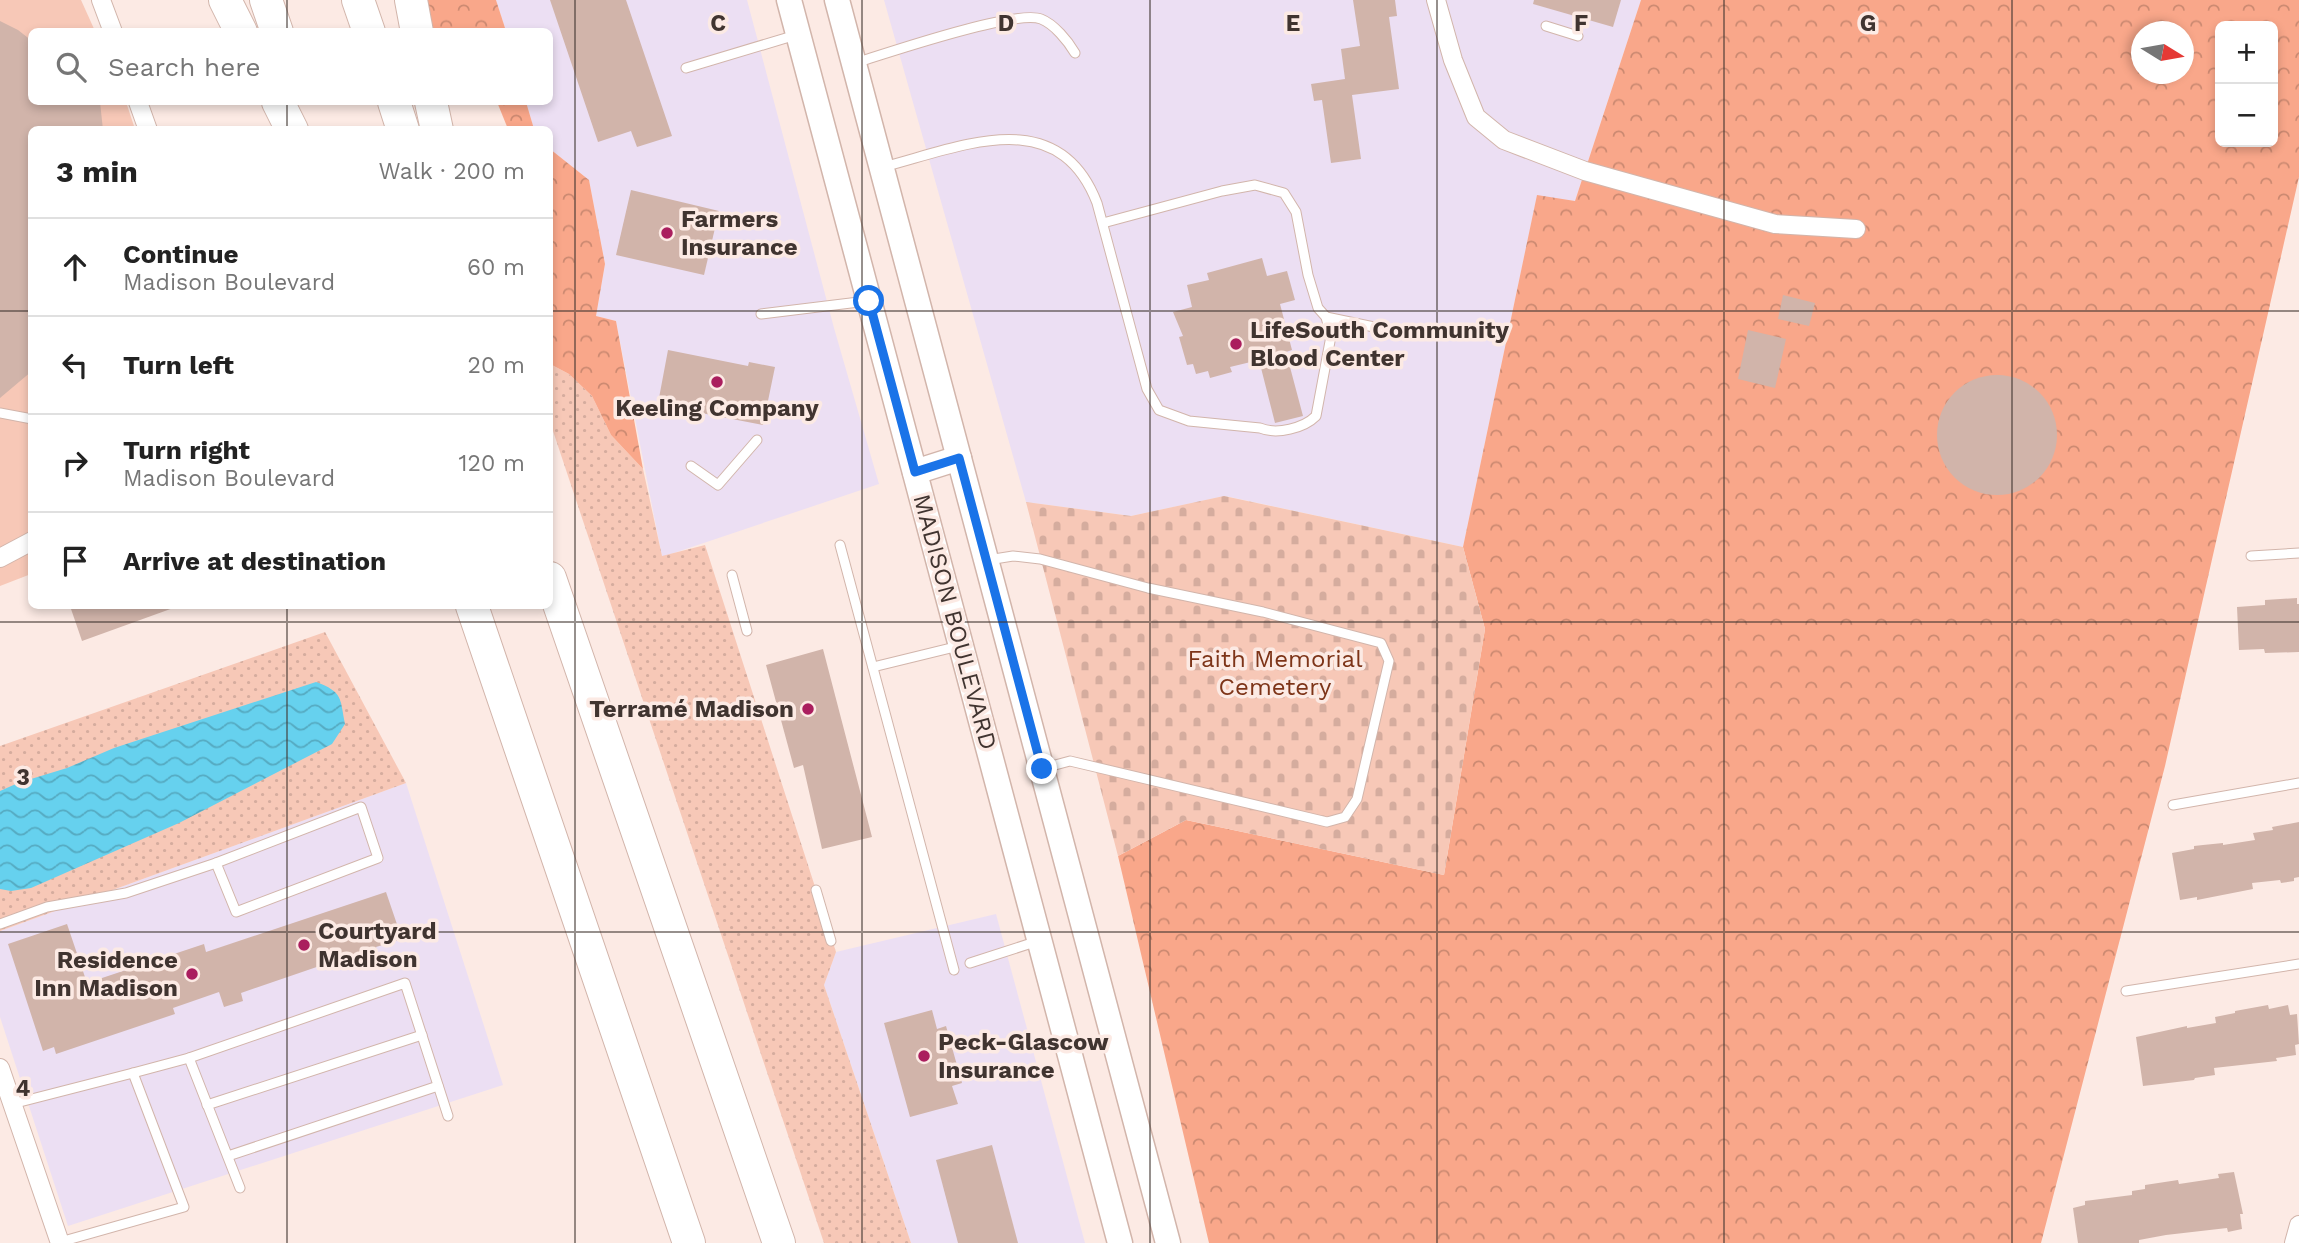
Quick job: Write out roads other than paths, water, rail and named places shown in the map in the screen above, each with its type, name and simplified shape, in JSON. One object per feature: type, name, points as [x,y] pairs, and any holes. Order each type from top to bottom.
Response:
[{"type":"highway","points":[[225,0],[239,28]]},
{"type":"highway","points":[[266,0],[276,28]]},
{"type":"highway","points":[[358,0],[368,28]]},
{"type":"highway","points":[[411,0],[416,28]]},
{"type":"highway","points":[[280,105],[290,126]]},
{"type":"highway","points":[[302,105],[310,126]]},
{"type":"highway","points":[[395,105],[402,126]]},
{"type":"highway","points":[[432,105],[436,126]]},
{"type":"highway","points":[[553,587],[779,1243]]},
{"type":"highway","points":[[473,609],[689,1243]]},
{"type":"main road","name":"MADISON BOULEVARD","points":[[789,0],[1121,1243]]},
{"type":"main road","name":"MADISON BOULEVARD","points":[[837,0],[1168,1243]]},
{"type":"main road","points":[[915,472],[959,458]]},
{"type":"street","points":[[101,0],[112,28]]},
{"type":"street","points":[[1436,0],[1452,60],[1476,117],[1504,140],[1585,171],[1775,224],[1856,229]]},
{"type":"street","points":[[139,105],[147,126]]},
{"type":"street","points":[[0,558],[28,543]]},
{"type":"street","points":[[0,1068],[60,1243]]},
{"type":"street","points":[[2294,1243],[2299,1225]]},
{"type":"lane","points":[[854,63],[972,28],[1023,17],[1041,19],[1068,40],[1075,53]]},
{"type":"lane","points":[[1546,26],[1578,36]]},
{"type":"lane","points":[[686,68],[798,35]]},
{"type":"lane","points":[[881,167],[994,139],[1014,138],[1061,152],[1089,184],[1103,223],[1147,389],[1159,410],[1189,421],[1260,428],[1269,432],[1308,424],[1317,416],[1331,336],[1326,317],[1318,308],[1308,275],[1296,212],[1283,194],[1255,185],[1222,191],[1103,223]]},
{"type":"lane","points":[[761,314],[869,301]]},
{"type":"lane","points":[[1326,317],[1398,332]]},
{"type":"lane","points":[[0,412],[28,418]]},
{"type":"lane","points":[[691,466],[718,485],[757,440]]},
{"type":"lane","points":[[840,545],[954,970]]},
{"type":"lane","points":[[2251,556],[2299,553]]},
{"type":"lane","points":[[986,560],[1013,556],[1040,559],[1148,587],[1263,612],[1381,642],[1389,661],[1356,799],[1345,817],[1327,822],[1070,761],[1042,769]]},
{"type":"lane","points":[[732,575],[747,631]]},
{"type":"lane","points":[[873,667],[961,645]]},
{"type":"lane","points":[[2173,805],[2299,783]]},
{"type":"lane","points":[[0,924],[47,906],[126,893],[216,863],[361,807],[377,858],[236,912],[216,863]]},
{"type":"lane","points":[[816,890],[831,941]]},
{"type":"lane","points":[[971,963],[1040,940]]},
{"type":"lane","points":[[2126,990],[2299,964]]},
{"type":"lane","points":[[12,1104],[189,1058],[405,983],[448,1116]]},
{"type":"lane","points":[[207,1105],[422,1035]]},
{"type":"lane","points":[[189,1058],[240,1188]]},
{"type":"lane","points":[[60,1243],[184,1207],[133,1073]]},
{"type":"lane","points":[[228,1156],[438,1086]]},
{"type":"water","points":[[316,682],[336,693],[341,702],[345,724],[332,744],[179,823],[31,888],[11,891],[0,889],[0,791],[67,768],[114,748]]},
{"type":"place","name":"Farmers Insurance","points":[[667,233]]},
{"type":"place","name":"LifeSouth Community Blood Center","points":[[1236,344]]},
{"type":"place","name":"Keeling Company","points":[[717,382]]},
{"type":"place","name":"Terramé Madison","points":[[808,709]]},
{"type":"place","name":"Courtyard Madison","points":[[304,945]]},
{"type":"place","name":"Residence Inn Madison","points":[[192,974]]},
{"type":"place","name":"Peck-Glascow Insurance","points":[[924,1056]]},
{"type":"park label","name":"Faith Memorial Cemetery","points":[[1275,673]]}]
